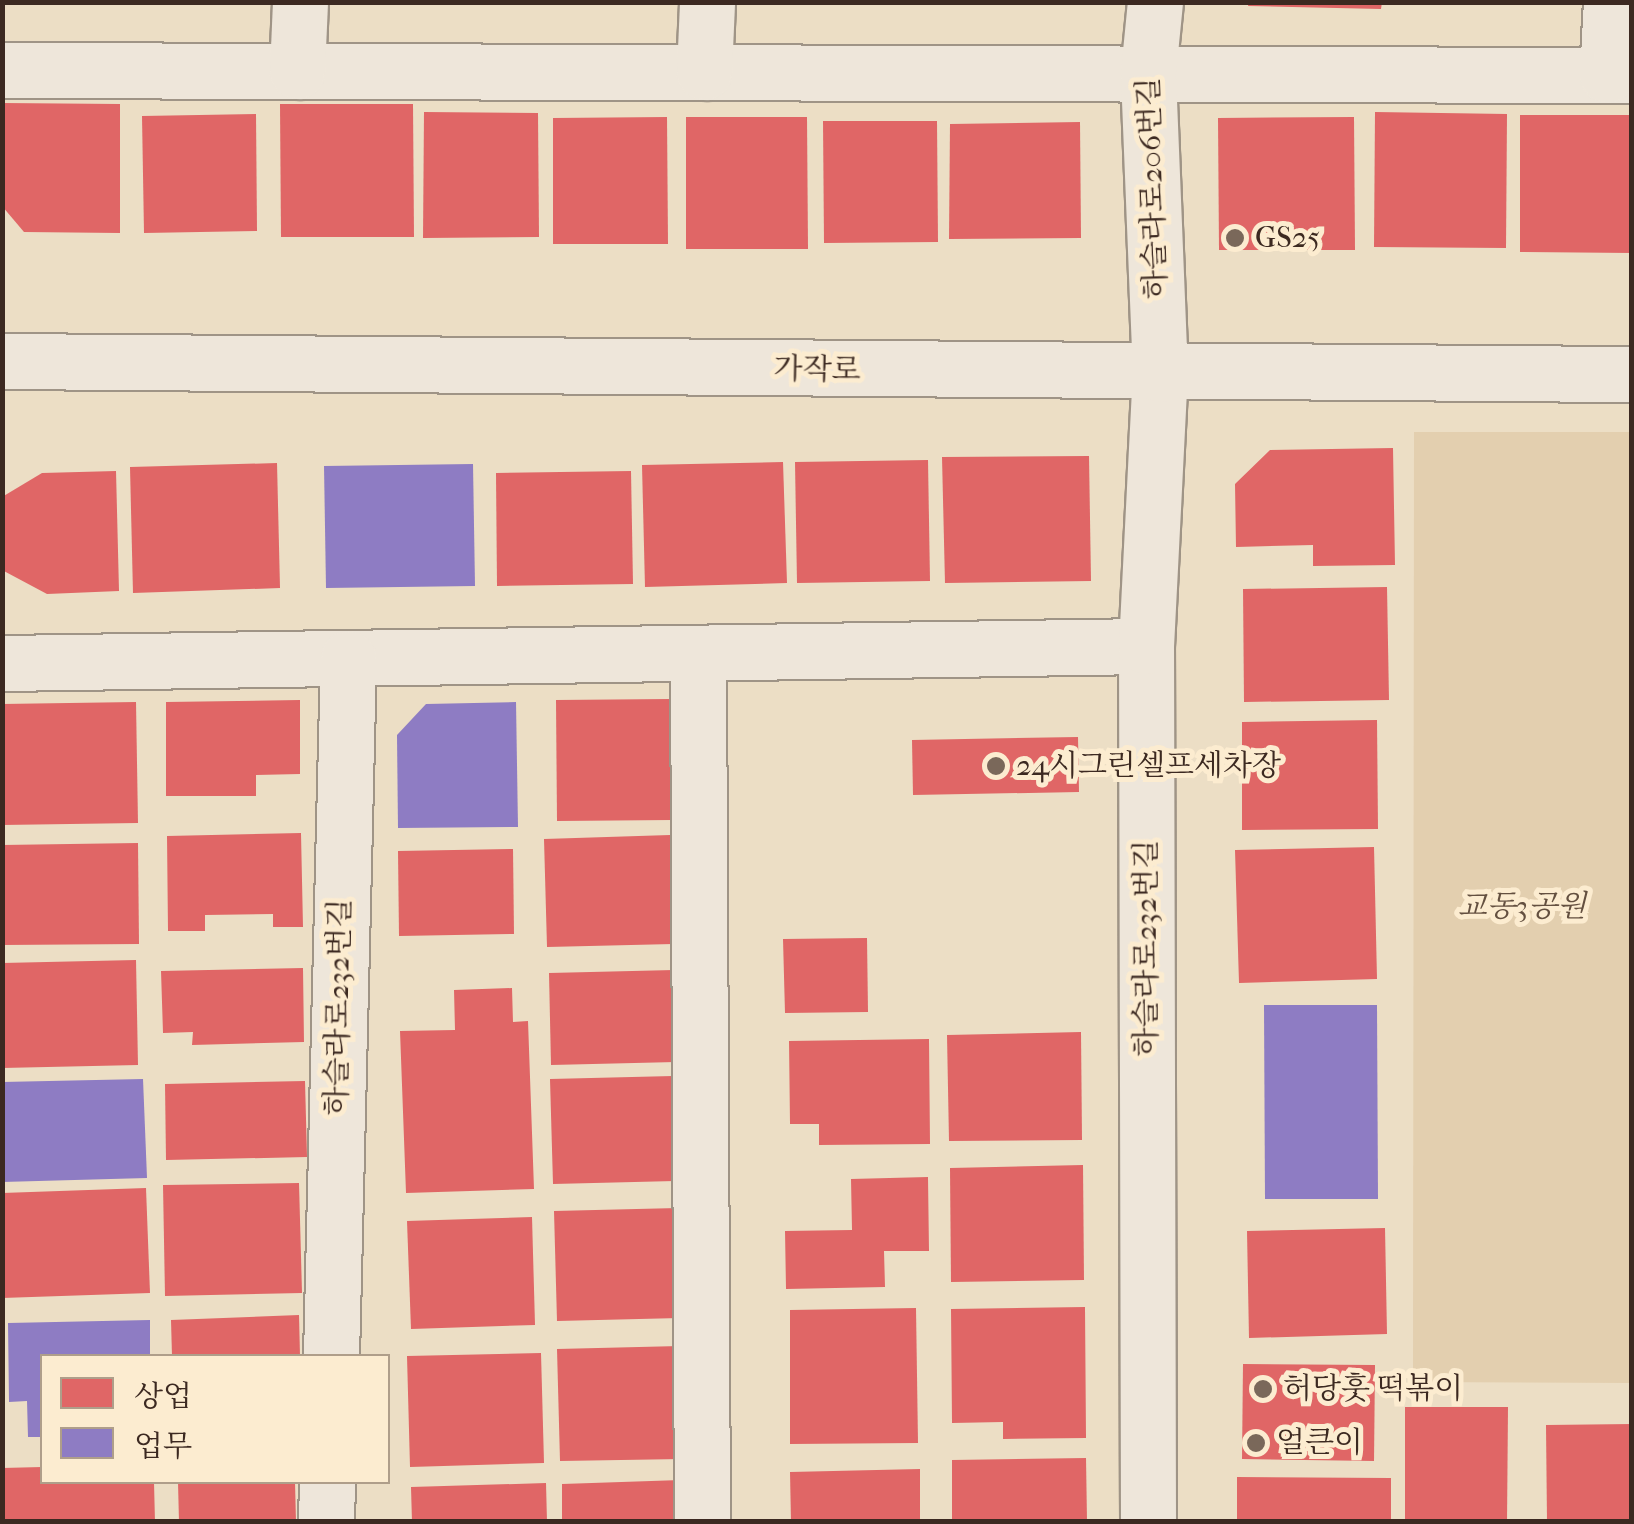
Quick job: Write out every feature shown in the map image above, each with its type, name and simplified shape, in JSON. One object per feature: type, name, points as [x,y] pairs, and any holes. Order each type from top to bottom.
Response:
[{"type":"street","points":[[296,71],[300,2]]},
{"type":"street","points":[[704,72],[706,2]]},
{"type":"street","name":"하슬라로206번길","points":[[1155,2],[1148,72],[1160,374]]},
{"type":"street","points":[[2,70],[1619,75],[1611,2]]},
{"type":"street","name":"가작로","points":[[2,361],[1160,374],[1632,374]]},
{"type":"street","name":"하슬라로232번길","points":[[1148,1522],[1146,646],[1160,374]]},
{"type":"street","points":[[2,663],[1146,646]]},
{"type":"street","points":[[698,653],[702,1522]]},
{"type":"street","name":"하슬라로232번길","points":[[330,1354],[348,658]]},
{"type":"street","points":[[326,1522],[327,1484]]},
{"type":"green space","name":"교동3공원","points":[[1414,432],[1631,432],[1631,1383],[1413,1382]]},
{"type":"building: 상업","points":[[1249,2],[1382,2],[1381,9],[1248,6]]},
{"type":"building: 상업","points":[[2,103],[120,104],[120,233],[24,232],[2,206]]},
{"type":"building: 상업","points":[[280,104],[413,104],[414,237],[281,237]]},
{"type":"building: 상업","points":[[424,112],[538,113],[539,237],[423,238]]},
{"type":"building: 상업","points":[[1375,112],[1507,114],[1506,248],[1374,247]]},
{"type":"building: 상업","points":[[256,114],[257,231],[144,233],[142,116]]},
{"type":"building: 상업","points":[[1520,115],[1632,115],[1632,253],[1520,252]]},
{"type":"building: 상업","points":[[667,117],[668,244],[553,244],[553,118]]},
{"type":"building: 상업","points":[[686,117],[807,117],[808,249],[686,249]]},
{"type":"building: 상업","points":[[1354,117],[1355,250],[1219,250],[1218,118]]},
{"type":"building: 상업","points":[[823,121],[937,121],[938,242],[824,243]]},
{"type":"building: 상업","points":[[1080,122],[1081,238],[949,239],[950,124]]},
{"type":"building: 상업","points":[[1393,448],[1395,565],[1313,566],[1313,545],[1236,547],[1235,484],[1270,450]]},
{"type":"building: 상업","points":[[1089,456],[1091,581],[945,583],[942,457]]},
{"type":"building: 상업","points":[[928,460],[930,581],[797,583],[795,462]]},
{"type":"building: 상업","points":[[783,462],[787,583],[645,587],[642,465]]},
{"type":"building: 상업","points":[[277,463],[280,588],[133,593],[130,467]]},
{"type":"building: 상업","points":[[116,471],[119,591],[47,594],[2,570],[2,497],[42,473]]},
{"type":"building: 상업","points":[[631,471],[633,584],[497,586],[496,473]]},
{"type":"building: 상업","points":[[1387,587],[1389,700],[1244,702],[1243,589]]},
{"type":"building: 상업","points":[[670,699],[672,820],[557,821],[556,700]]},
{"type":"building: 상업","points":[[300,700],[300,774],[256,775],[256,796],[166,796],[166,702]]},
{"type":"building: 상업","points":[[136,702],[138,823],[2,825],[2,704]]},
{"type":"building: 상업","points":[[1377,720],[1378,829],[1242,830],[1242,722]]},
{"type":"building: 상업","name":"24시그린셀프세차장","points":[[1078,737],[1079,792],[913,795],[912,740]]},
{"type":"building: 상업","points":[[301,833],[303,927],[273,927],[273,914],[205,915],[205,931],[168,931],[167,836]]},
{"type":"building: 상업","points":[[670,835],[673,944],[547,947],[544,839]]},
{"type":"building: 상업","points":[[138,843],[139,944],[2,945],[2,845]]},
{"type":"building: 상업","points":[[1374,847],[1377,979],[1239,983],[1235,850]]},
{"type":"building: 상업","points":[[513,849],[514,934],[399,936],[398,851]]},
{"type":"building: 상업","points":[[867,938],[868,1012],[785,1013],[783,939]]},
{"type":"building: 상업","points":[[136,960],[138,1065],[2,1068],[2,963]]},
{"type":"building: 상업","points":[[303,968],[304,1042],[192,1045],[193,1032],[163,1033],[161,971]]},
{"type":"building: 상업","points":[[674,970],[676,1062],[551,1065],[549,973]]},
{"type":"building: 상업","points":[[512,988],[513,1022],[528,1021],[534,1189],[406,1193],[400,1031],[455,1030],[454,990]]},
{"type":"building: 상업","points":[[1081,1032],[1082,1140],[949,1141],[947,1035]]},
{"type":"building: 상업","points":[[929,1039],[930,1144],[819,1145],[819,1124],[790,1124],[789,1041]]},
{"type":"building: 상업","points":[[673,1076],[675,1181],[553,1184],[550,1079]]},
{"type":"building: 상업","points":[[305,1081],[307,1157],[166,1160],[165,1084]]},
{"type":"building: 상업","points":[[1083,1165],[1084,1280],[951,1282],[950,1168]]},
{"type":"building: 상업","points":[[928,1177],[929,1251],[884,1251],[885,1287],[786,1289],[785,1231],[852,1230],[851,1179]]},
{"type":"building: 상업","points":[[299,1183],[302,1293],[165,1296],[163,1185]]},
{"type":"building: 상업","points":[[146,1188],[150,1293],[2,1298],[2,1193]]},
{"type":"building: 상업","points":[[678,1208],[680,1318],[557,1321],[554,1211]]},
{"type":"building: 상업","points":[[532,1217],[535,1325],[411,1329],[407,1221]]},
{"type":"building: 상업","points":[[1385,1228],[1387,1334],[1249,1338],[1247,1231]]},
{"type":"building: 상업","points":[[1085,1307],[1086,1438],[1003,1439],[1003,1422],[952,1423],[951,1309]]},
{"type":"building: 상업","points":[[916,1308],[918,1443],[790,1444],[790,1310]]},
{"type":"building: 상업","points":[[299,1315],[300,1354],[172,1354],[171,1320]]},
{"type":"building: 상업","points":[[680,1346],[682,1459],[560,1461],[557,1349]]},
{"type":"building: 상업","points":[[541,1353],[544,1463],[410,1467],[407,1356]]},
{"type":"building: 상업","points":[[1243,1364],[1375,1365],[1374,1461],[1242,1459]]},
{"type":"building: 상업","points":[[1405,1407],[1508,1407],[1507,1522],[1405,1522]]},
{"type":"building: 상업","points":[[1632,1424],[1632,1522],[1547,1522],[1546,1425]]},
{"type":"building: 상업","points":[[1086,1458],[1087,1522],[952,1522],[952,1460]]},
{"type":"building: 상업","points":[[40,1467],[40,1484],[154,1484],[155,1522],[2,1522],[2,1468]]},
{"type":"building: 상업","points":[[920,1469],[920,1522],[791,1522],[790,1472]]},
{"type":"building: 상업","points":[[1237,1477],[1391,1478],[1391,1522],[1237,1522]]},
{"type":"building: 상업","points":[[681,1480],[683,1522],[562,1522],[562,1484]]},
{"type":"building: 상업","points":[[546,1483],[547,1522],[412,1522],[411,1487]]},
{"type":"building: 상업","points":[[178,1484],[295,1484],[296,1522],[179,1522]]},
{"type":"building: 업무","points":[[473,464],[475,586],[326,588],[324,466]]},
{"type":"building: 업무","points":[[516,702],[518,827],[398,828],[397,735],[426,704]]},
{"type":"building: 업무","points":[[1264,1005],[1377,1005],[1378,1199],[1265,1199]]},
{"type":"building: 업무","points":[[143,1079],[147,1178],[2,1182],[2,1082]]},
{"type":"building: 업무","points":[[150,1320],[150,1354],[40,1354],[40,1437],[28,1437],[27,1401],[9,1402],[8,1323]]},
{"type":"place","name":"GS25","points":[[1235,238]]},
{"type":"place","name":"24시그린셀프세차장","points":[[996,766]]},
{"type":"place","name":"허당훗 떡볶이","points":[[1263,1389]]},
{"type":"place","name":"얼큰이","points":[[1256,1443]]}]
